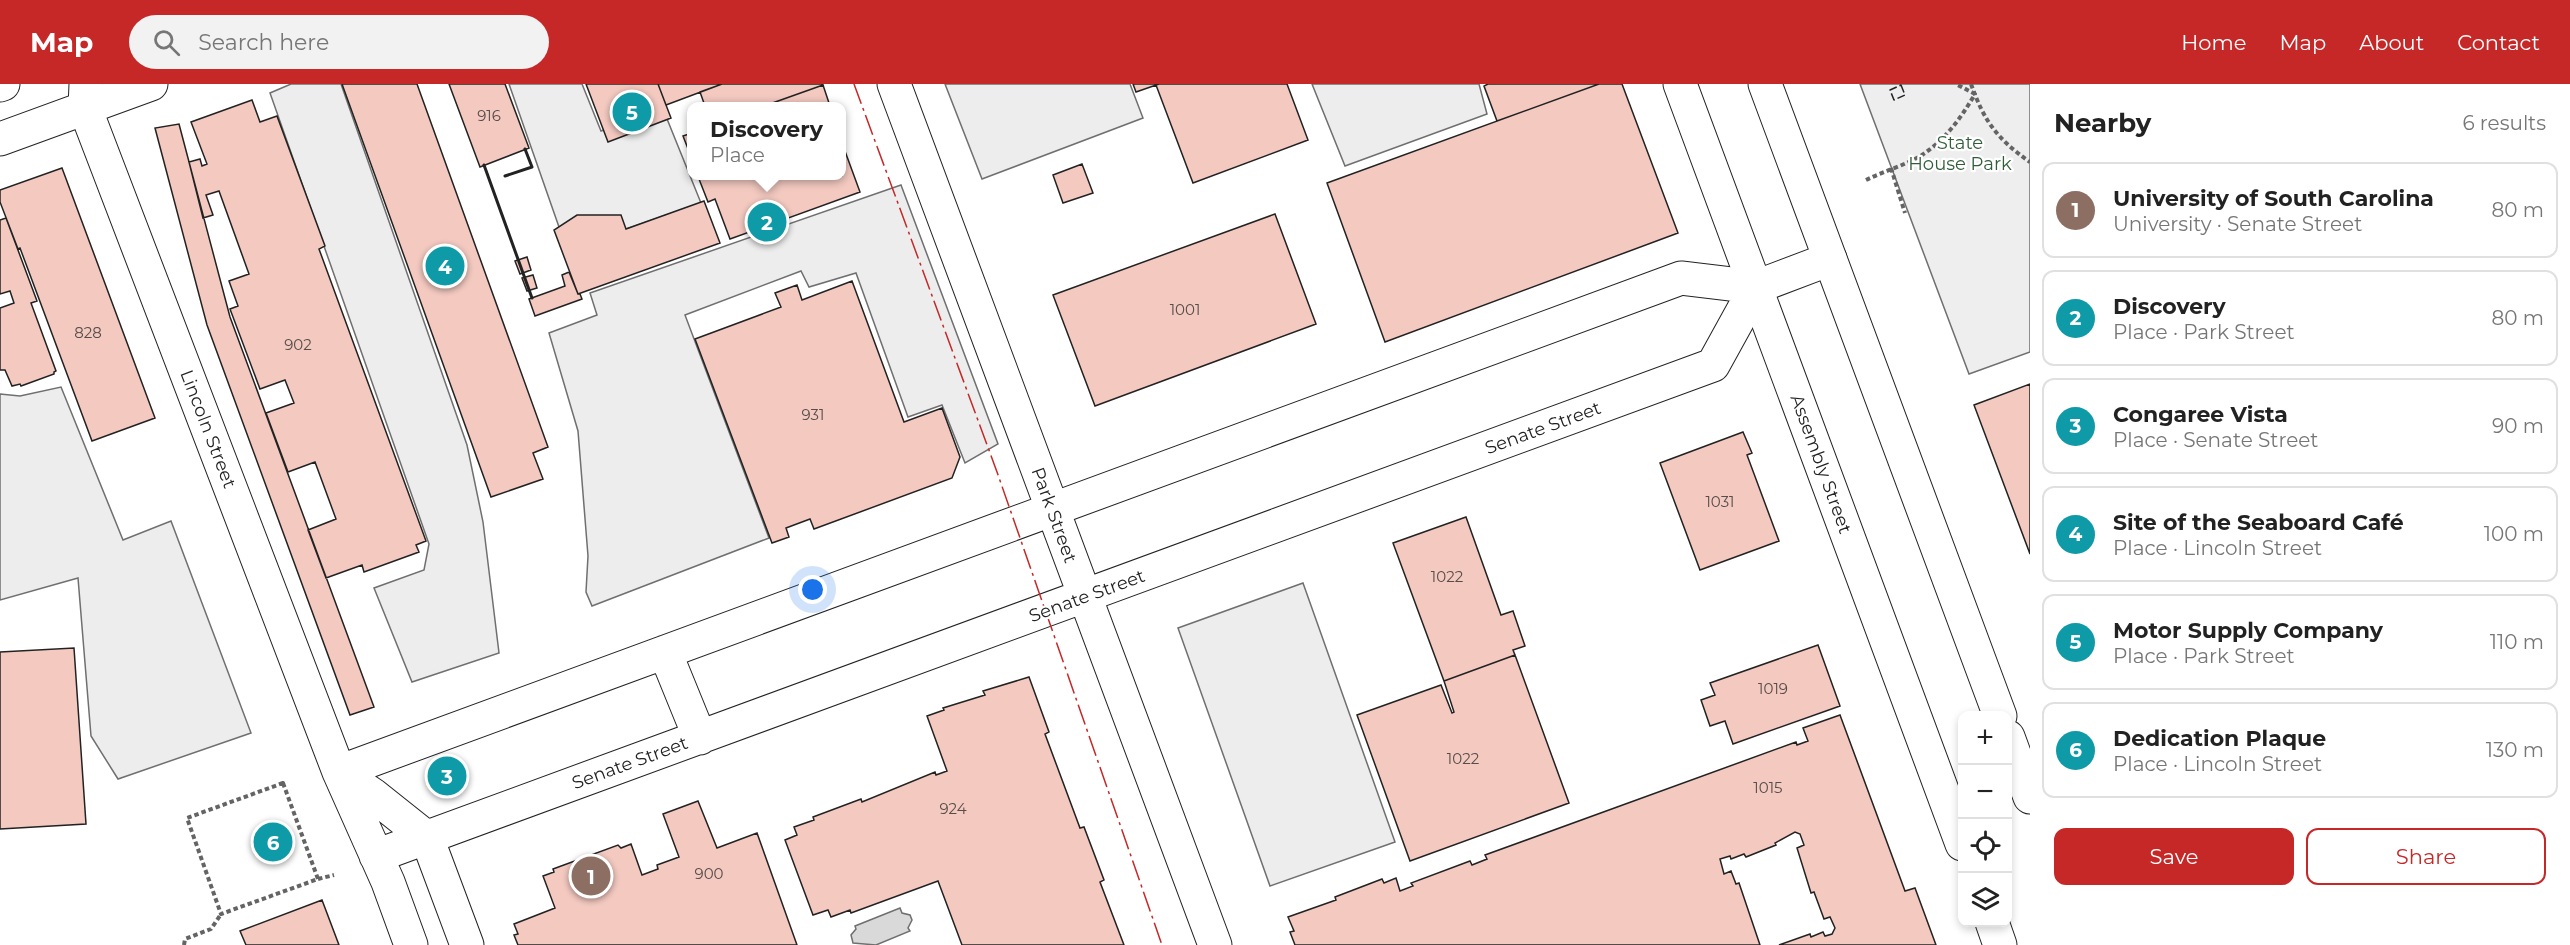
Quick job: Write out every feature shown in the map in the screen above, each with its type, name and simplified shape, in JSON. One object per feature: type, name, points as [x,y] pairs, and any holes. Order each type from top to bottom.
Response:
[{"type":"street","points":[[0,139],[86,96],[150,84]]},
{"type":"street","name":"Park Street","points":[[894,84],[1215,945]]},
{"type":"street","name":"Assembly Street","points":[[1680,84],[1958,833]]},
{"type":"street","points":[[1765,84],[1998,711]]},
{"type":"street","name":"Lincoln Street","points":[[86,96],[339,772],[376,856],[411,945]]},
{"type":"street","points":[[339,772],[1681,278],[1756,287],[1830,260]]},
{"type":"street","name":"Senate Street","points":[[376,856],[1713,365],[1756,287]]},
{"type":"street","points":[[665,652],[700,738]]},
{"type":"street","points":[[2012,750],[2030,797]]},
{"type":"street","points":[[339,772],[373,795],[427,838],[467,945]]},
{"type":"street","points":[[1994,927],[2000,945]]},
{"type":"path","points":[[1956,84],[1975,94]]},
{"type":"path","points":[[1971,84],[1990,126],[1999,137],[2030,162]]},
{"type":"path","points":[[1866,180],[1921,156],[1947,135],[1975,94]]},
{"type":"path","points":[[1891,168],[1905,213]]},
{"type":"path","points":[[221,914],[187,818],[283,783],[318,879]]},
{"type":"path","points":[[184,945],[185,939],[211,929],[221,914],[334,874]]},
{"type":"green space","name":"State House Park","points":[[1860,84],[2030,84],[2030,352],[1969,374]]},
{"type":"shaded area","points":[[291,84],[341,84],[467,445],[483,522],[499,653],[412,682],[374,588],[424,570],[429,544],[270,93]]},
{"type":"shaded area","points":[[509,84],[582,84],[601,131],[663,109],[687,168],[687,180],[692,180],[701,203],[626,229],[559,227]]},
{"type":"shaded area","points":[[945,84],[1130,84],[1143,118],[982,179]]},
{"type":"shaded area","points":[[1312,84],[1479,84],[1487,114],[1345,166]]},
{"type":"shaded area","points":[[901,185],[998,444],[965,463],[942,405],[908,417],[856,273],[809,287],[801,271],[685,315],[769,538],[592,606],[586,592],[588,556],[578,431],[549,333],[597,315],[590,293]]},
{"type":"shaded area","points":[[61,387],[123,540],[171,521],[251,733],[118,779],[91,736],[78,578],[0,600],[0,394],[20,396]]},
{"type":"shaded area","points":[[1303,583],[1395,842],[1270,886],[1178,628]]},
{"type":"shaded area","points":[[900,908],[902,913],[910,915],[912,920],[908,928],[910,931],[876,945],[853,943],[851,935],[856,929],[855,926]]},
{"type":"building","points":[[342,84],[417,84],[548,447],[533,453],[543,479],[491,497]]},
{"type":"building","points":[[449,84],[505,84],[529,148],[480,167]]},
{"type":"building","points":[[586,84],[658,84],[671,118],[608,142]]},
{"type":"building","points":[[658,84],[722,84],[666,105]]},
{"type":"building","points":[[722,84],[823,85],[775,102],[704,102],[700,92]]},
{"type":"building","points":[[1133,84],[1159,84],[1136,92]]},
{"type":"building","points":[[1287,84],[1308,140],[1193,183],[1156,85]]},
{"type":"building","points":[[1488,84],[1599,84],[1497,121],[1484,86]]},
{"type":"building","points":[[1599,84],[1622,84],[1678,233],[1385,342],[1327,183]]},
{"type":"building","points":[[823,85],[829,102],[775,102]]},
{"type":"building","points":[[252,100],[260,122],[277,116],[325,246],[319,249],[426,541],[416,545],[419,552],[364,572],[362,565],[326,578],[308,530],[336,519],[315,462],[288,472],[266,413],[294,403],[285,380],[260,389],[230,309],[238,306],[229,281],[249,274],[219,191],[206,195],[213,215],[203,218],[189,162],[200,159],[202,166],[207,164],[191,122]]},
{"type":"building","points":[[179,124],[230,317],[374,707],[350,715],[207,325],[155,128]]},
{"type":"building","points":[[687,135],[687,146],[683,136]]},
{"type":"building","points":[[846,154],[860,192],[730,239],[715,199],[708,202],[699,180],[846,180]]},
{"type":"building","points":[[1082,164],[1093,193],[1063,203],[1053,175]]},
{"type":"building","points":[[62,168],[155,418],[92,441],[20,248],[18,249],[0,202],[0,190]]},
{"type":"building","points":[[704,201],[720,243],[578,294],[554,230],[577,215],[621,215],[626,229]]},
{"type":"building","points":[[1275,214],[1316,324],[1095,406],[1053,295]]},
{"type":"building","points":[[6,218],[37,301],[31,303],[56,371],[54,374],[21,386],[20,384],[12,386],[5,370],[0,370],[0,308],[14,303],[10,291],[0,294],[0,220]]},
{"type":"building","points":[[527,257],[531,270],[520,274],[515,261]]},
{"type":"building","points":[[569,272],[582,299],[535,316],[529,299],[565,286],[562,275]]},
{"type":"building","points":[[533,275],[537,288],[527,291],[522,278]]},
{"type":"building","points":[[852,281],[904,422],[942,408],[960,457],[952,478],[814,529],[810,519],[786,528],[789,537],[772,543],[695,339],[781,307],[775,293],[797,285],[802,300]]},
{"type":"building","points":[[2030,384],[2030,554],[1974,405]]},
{"type":"building","points":[[1743,432],[1752,453],[1747,455],[1779,541],[1700,570],[1660,463]]},
{"type":"building","points":[[1466,517],[1501,615],[1513,611],[1525,646],[1513,650],[1515,655],[1444,681],[1393,543]]},
{"type":"building","points":[[1818,645],[1840,706],[1733,744],[1725,721],[1710,726],[1701,700],[1715,695],[1710,683]]},
{"type":"building","points":[[74,648],[86,824],[0,829],[0,652]]},
{"type":"building","points":[[1515,655],[1569,803],[1410,861],[1357,715],[1441,685],[1452,713],[1454,712],[1444,681]]},
{"type":"building","points":[[1029,677],[1049,732],[1045,734],[1080,828],[1084,827],[1104,880],[1100,882],[1124,945],[962,945],[938,881],[851,913],[850,910],[831,917],[828,910],[813,915],[785,840],[797,835],[794,827],[814,820],[813,817],[861,799],[862,802],[935,772],[936,775],[947,771],[927,716],[944,710],[943,708],[985,695],[983,691]]},
{"type":"building","points":[[1840,715],[1905,891],[1915,888],[1936,945],[1779,945],[1810,934],[1811,937],[1823,932],[1825,936],[1832,934],[1835,928],[1830,917],[1824,919],[1814,892],[1811,893],[1797,848],[1804,845],[1800,834],[1795,832],[1775,843],[1776,845],[1746,857],[1744,854],[1731,859],[1730,856],[1720,859],[1724,874],[1731,871],[1736,884],[1739,883],[1760,945],[1295,945],[1290,932],[1294,931],[1288,917],[1336,900],[1335,897],[1382,879],[1384,883],[1396,878],[1400,891],[1413,886],[1411,883],[1470,861],[1472,865],[1487,859],[1485,855],[1796,742],[1797,745],[1808,741],[1803,728]]},
{"type":"building","points":[[698,801],[717,848],[757,833],[797,945],[518,945],[514,935],[518,934],[514,924],[555,908],[543,876],[554,872],[553,869],[618,845],[621,848],[631,844],[642,875],[658,869],[657,865],[679,857],[663,814]]},
{"type":"building","points":[[322,900],[339,945],[246,945],[240,931]]},
{"type":"fence","points":[[1901,85],[1905,95],[1894,100],[1890,90],[1901,85]]},
{"type":"wall","points":[[505,176],[532,167],[525,149]]},
{"type":"wall","points":[[484,165],[532,298]]},
{"type":"power","points":[[854,84],[997,472],[1162,945]]},
{"type":"place","name":"Motor Supply Company","points":[[632,112]]},
{"type":"place","name":"Discovery","points":[[767,222]]},
{"type":"place","name":"Site of the Seaboard Café","points":[[445,266]]},
{"type":"place","name":"Congaree Vista","points":[[447,776]]},
{"type":"place","name":"Dedication Plaque","points":[[273,842]]},
{"type":"place","name":"University of South Carolina","points":[[591,876]]}]
